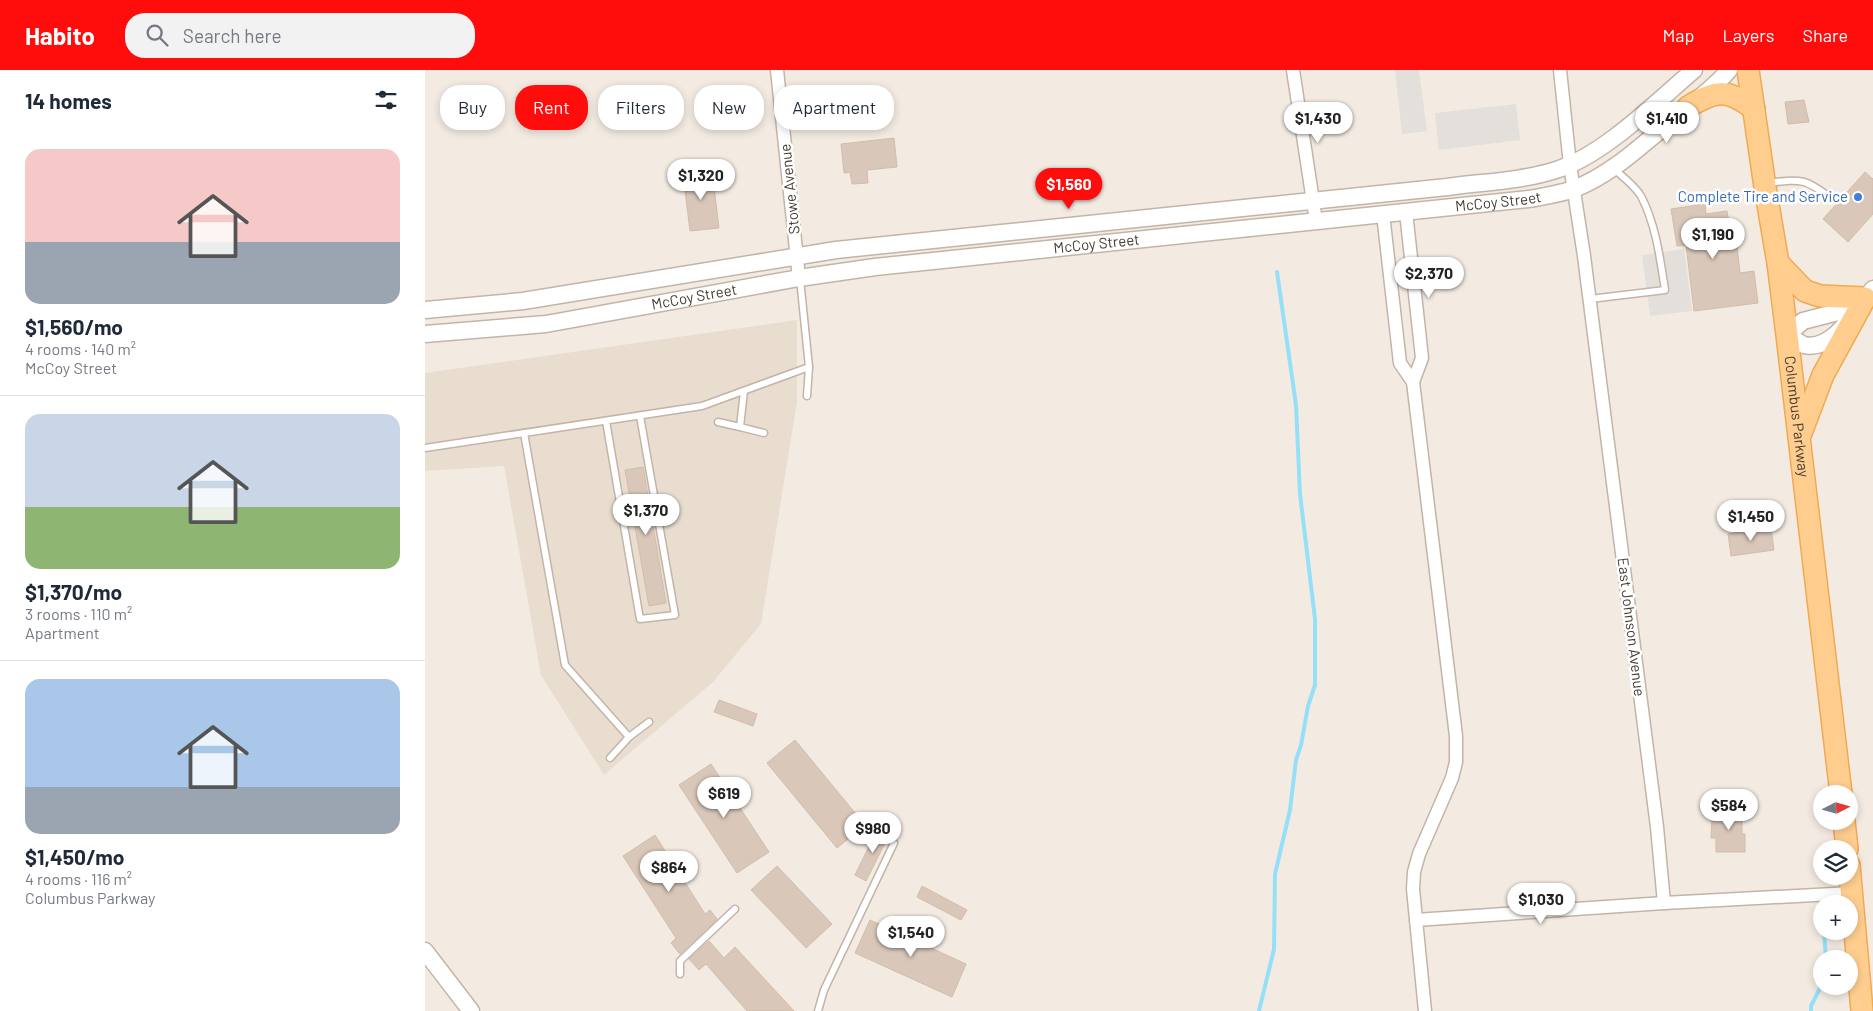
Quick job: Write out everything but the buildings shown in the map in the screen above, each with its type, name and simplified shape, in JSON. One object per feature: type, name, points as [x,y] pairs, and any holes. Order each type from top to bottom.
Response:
[{"type":"main road","name":"Columbus Parkway","points":[[1748,70],[1764,183],[1778,263],[1840,785]]},
{"type":"main road","points":[[1688,107],[1707,96],[1719,93],[1742,100],[1753,109]]},
{"type":"main road","points":[[1778,263],[1805,291],[1820,296],[1869,293]]},
{"type":"main road","points":[[1800,436],[1823,375],[1869,293]]},
{"type":"main road","points":[[1851,885],[1866,1008]]},
{"type":"street","name":"Stowe Avenue","points":[[777,70],[799,278]]},
{"type":"street","points":[[1293,70],[1316,222]]},
{"type":"street","name":"East Johnson Avenue","points":[[1560,70],[1570,165],[1590,300],[1665,903]]},
{"type":"street","name":"McCoy Street","points":[[425,310],[523,301],[798,256],[1536,176],[1570,165],[1593,153],[1694,70]]},
{"type":"street","name":"McCoy Street","points":[[425,334],[545,324],[799,278],[875,267],[1529,199],[1574,189],[1613,167],[1688,107],[1729,70]]},
{"type":"street","points":[[1406,212],[1422,358],[1413,382]]},
{"type":"street","points":[[1383,214],[1400,363],[1413,382],[1456,736],[1456,762],[1452,778],[1419,854],[1414,872],[1413,889],[1425,1011]]},
{"type":"street","points":[[1869,293],[1841,329],[1829,341],[1816,346],[1803,344],[1787,335],[1803,321],[1837,312],[1869,293]]},
{"type":"street","points":[[1416,920],[1665,903],[1852,893]]},
{"type":"street","points":[[425,950],[471,1011]]},
{"type":"lane","points":[[1590,300],[1665,290],[1657,243],[1649,216],[1640,195],[1613,167]]},
{"type":"lane","points":[[1764,183],[1797,180],[1814,186],[1832,199]]},
{"type":"lane","points":[[799,278],[809,367],[807,396]]},
{"type":"lane","points":[[425,448],[702,406],[809,367]]},
{"type":"lane","points":[[740,427],[744,391]]},
{"type":"lane","points":[[606,421],[640,619],[675,615],[640,416]]},
{"type":"lane","points":[[718,422],[764,433]]},
{"type":"lane","points":[[524,433],[565,666],[629,737]]},
{"type":"lane","points":[[610,758],[629,737],[649,722]]},
{"type":"lane","points":[[818,1011],[824,990],[894,843]]},
{"type":"lane","points":[[680,974],[680,961],[735,909]]},
{"type":"shaded area","points":[[1395,70],[1419,70],[1427,131],[1402,134]]},
{"type":"shaded area","points":[[1516,104],[1520,140],[1439,150],[1435,113]]},
{"type":"shaded area","points":[[1684,249],[1692,311],[1650,316],[1642,255]]},
{"type":"shaded area","points":[[797,320],[797,402],[761,624],[713,682],[604,775],[541,675],[504,466],[425,471],[425,373]]},
{"type":"waterway","points":[[1259,1011],[1274,949],[1275,874],[1290,810],[1296,760],[1301,745],[1308,706],[1315,685],[1315,619],[1300,494],[1296,405],[1277,272]]},
{"type":"waterway","points":[[1825,940],[1825,950]]},
{"type":"waterway","points":[[1811,1011],[1811,1006],[1816,995]]},
{"type":"place","name":"Complete Tire and Service","points":[[1858,197]]}]
